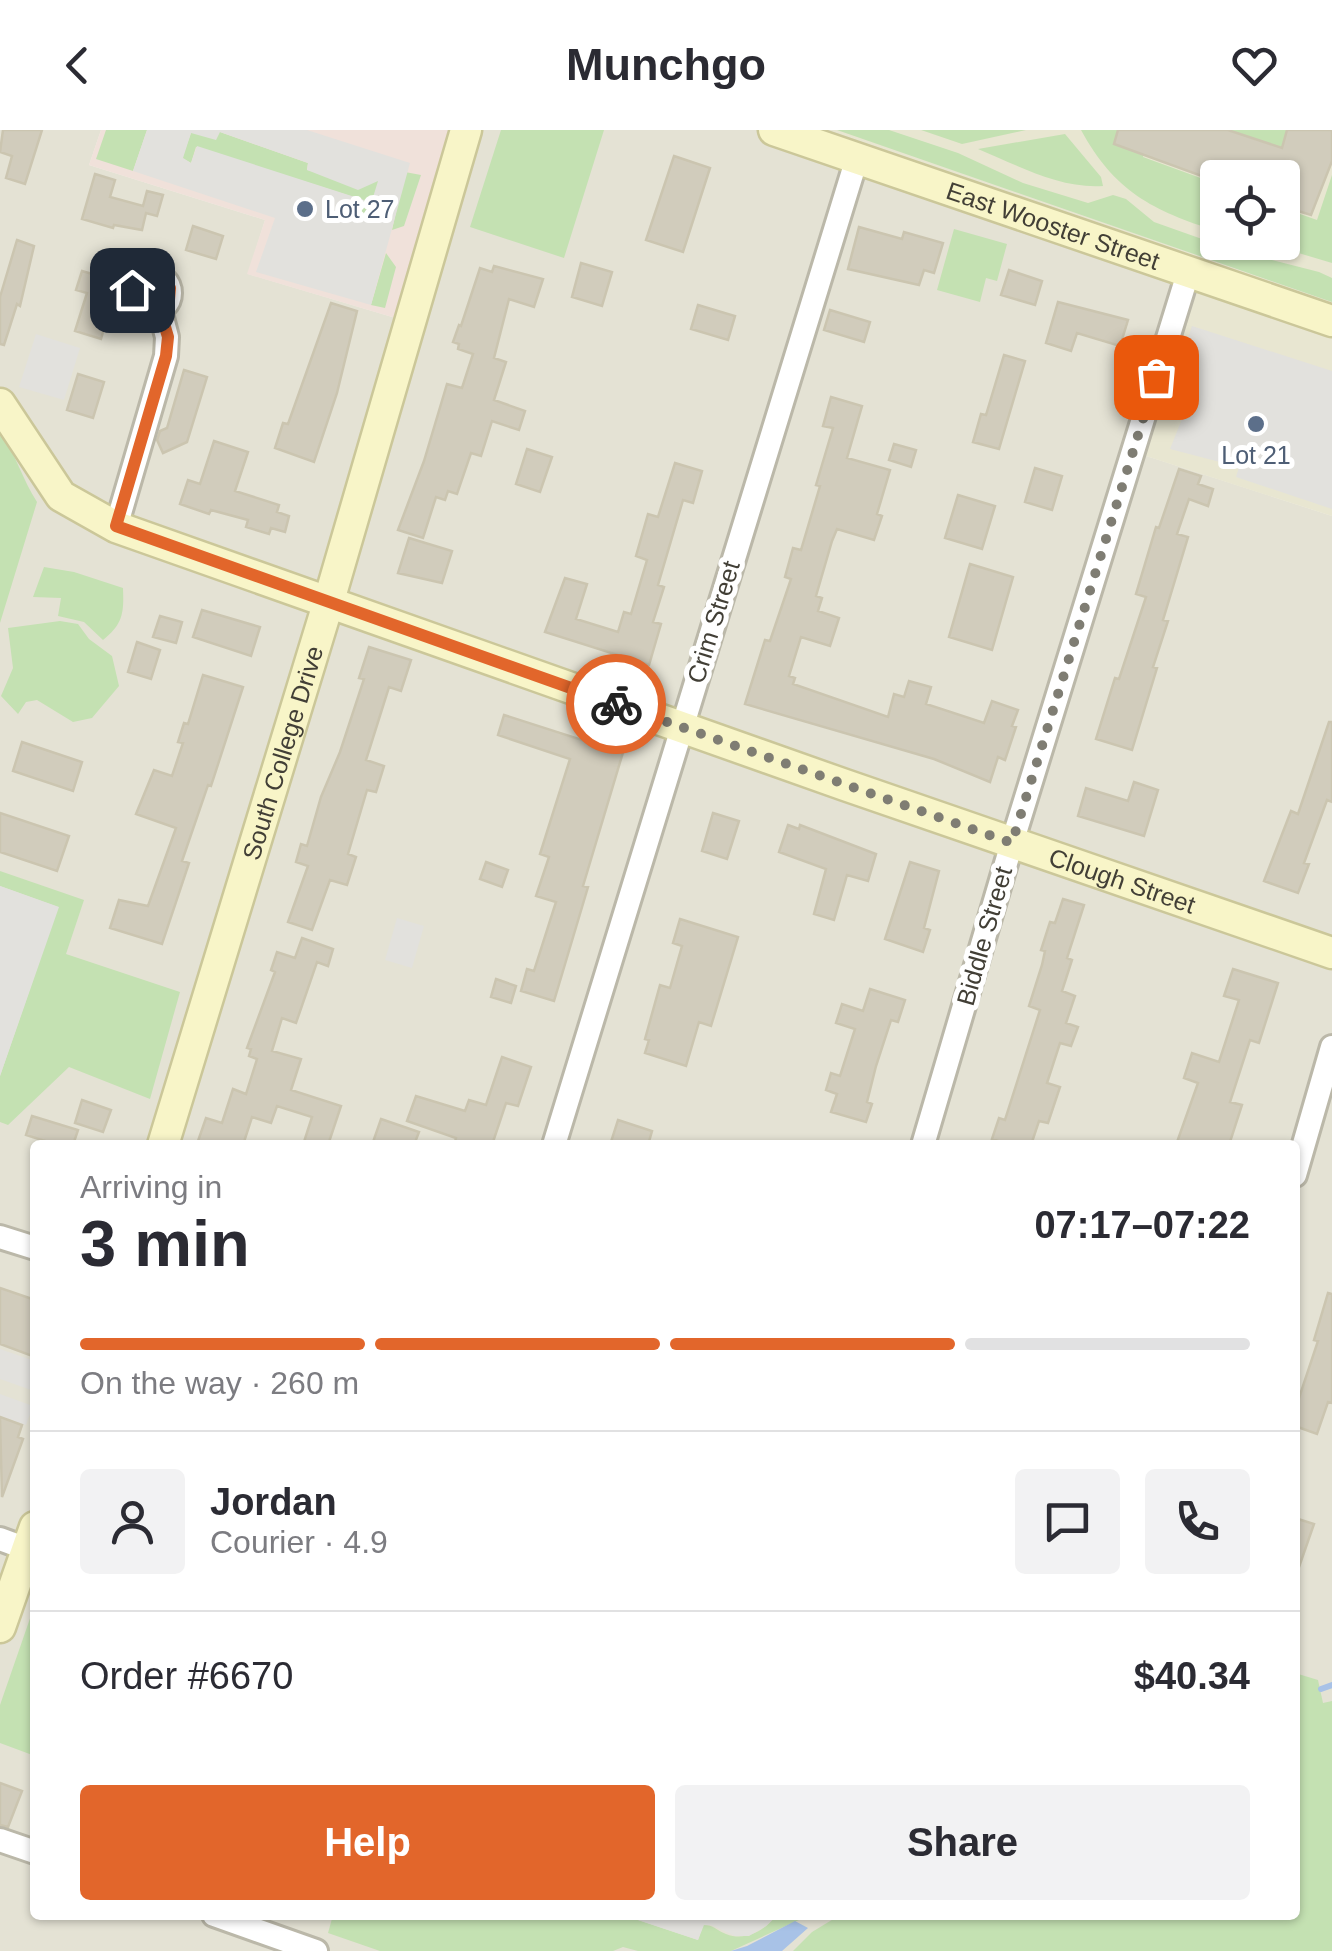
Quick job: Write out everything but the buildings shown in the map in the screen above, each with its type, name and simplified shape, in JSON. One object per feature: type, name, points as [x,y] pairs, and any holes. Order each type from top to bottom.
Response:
[{"type":"street","name":"South College Drive","points":[[165,1140],[328,604],[466,130]]},
{"type":"street","name":"East Wooster Street","points":[[774,130],[1332,320]]},
{"type":"street","name":"Crim Street","points":[[556,1140],[856,158]]},
{"type":"street","name":"Biddle Street","points":[[924,1140],[1189,270]]},
{"type":"street","points":[[116,526],[166,356],[168,337],[160,310]]},
{"type":"street","name":"Clough Street","points":[[0,404],[61,496],[116,526],[328,604],[1332,953]]},
{"type":"street","points":[[1300,1158],[1332,1047]]},
{"type":"street","points":[[0,1236],[30,1246]]},
{"type":"street","points":[[0,1627],[21,1538]]},
{"type":"street","points":[[0,1840],[30,1850]]},
{"type":"street","points":[[228,1920],[310,1949]]},
{"type":"shaded area","points":[[0,130],[101,130],[89,165],[265,220],[248,274],[409,322],[466,130],[1332,130],[1332,321],[1134,452],[1332,516],[1332,1805],[1300,1909],[1300,1140],[30,1140],[30,1920],[1297,1920],[1287,1951],[0,1951]]},
{"type":"shaded area","points":[[101,130],[466,130],[409,322],[247,274],[265,220],[89,165]]},
{"type":"shaded area","name":"Lot 27","points":[[147,130],[307,130],[410,163],[371,305],[256,272],[275,218],[133,171]],"holes":[[[220,132],[308,163],[307,170],[358,190],[378,181],[366,220],[359,219],[364,200],[197,146],[191,163],[183,158],[191,133],[216,140]]]},
{"type":"shaded area","points":[[829,130],[1332,130],[1332,516],[1140,454],[1200,263]]},
{"type":"shaded area","name":"Lot 21","points":[[1192,326],[1332,371],[1332,509],[1236,477],[1239,467],[1170,449],[1190,399],[1170,392]]},
{"type":"shaded area","points":[[36,334],[80,348],[64,400],[19,387]]},
{"type":"shaded area","points":[[0,886],[59,907],[0,1076]]},
{"type":"shaded area","points":[[397,918],[424,926],[412,968],[385,960]]},
{"type":"shaded area","points":[[0,1349],[30,1359],[30,1390],[0,1379]]},
{"type":"shaded area","points":[[0,1394],[30,1405],[26,1425],[0,1416]]},
{"type":"shaded area","points":[[638,1920],[772,1920],[749,1936],[735,1936],[704,1925],[698,1940]]},
{"type":"green space","points":[[106,130],[147,130],[133,171],[96,159]]},
{"type":"green space","points":[[501,130],[604,130],[564,258],[470,227]]},
{"type":"green space","points":[[837,130],[889,130],[958,153],[1023,183],[1088,203],[1113,195],[1126,199],[1154,222],[1200,238],[1200,256]]},
{"type":"green space","points":[[921,130],[1026,130],[962,144]]},
{"type":"green space","points":[[1081,130],[1118,130],[1115,144],[1144,151],[1143,157],[1200,178],[1200,225],[1137,196],[1107,169]]},
{"type":"green space","points":[[1228,130],[1287,130],[1277,160],[1273,160],[1257,140]]},
{"type":"green space","points":[[220,132],[308,163],[307,170],[379,181],[366,221],[359,220],[363,200],[196,147],[191,163],[182,158],[191,133]]},
{"type":"green space","points":[[1065,134],[1101,177],[1103,186],[1055,180],[978,149]]},
{"type":"green space","points":[[405,172],[421,175],[404,226],[392,230]]},
{"type":"green space","points":[[1332,175],[1332,263],[1300,253],[1300,214],[1317,220]]},
{"type":"green space","points":[[954,229],[1007,244],[997,281],[986,278],[980,302],[937,290]]},
{"type":"green space","points":[[386,253],[396,267],[385,308],[371,305]]},
{"type":"green space","points":[[1211,260],[1272,260],[1319,272],[1332,278],[1332,302]]},
{"type":"green space","points":[[150,279],[159,283],[163,292],[159,301],[150,305],[141,301],[137,292],[141,283]]},
{"type":"green space","points":[[0,432],[37,502],[0,623]]},
{"type":"green space","points":[[44,567],[123,588],[121,617],[115,629],[103,640],[84,622],[58,616],[61,598],[33,597]]},
{"type":"green space","points":[[60,621],[78,624],[89,639],[112,656],[119,686],[92,718],[73,722],[37,700],[26,702],[18,714],[1,696],[13,668],[8,628]]},
{"type":"green space","points":[[0,871],[84,900],[66,954],[180,992],[150,1099],[69,1067],[8,1125],[0,1122],[0,1076],[58,907],[0,886]]},
{"type":"green space","points":[[30,1618],[30,1754],[0,1743],[0,1705]]},
{"type":"green space","points":[[1300,1675],[1318,1680],[1323,1703],[1332,1701],[1332,1951],[793,1951],[832,1920],[1300,1920]]},
{"type":"green space","points":[[332,1920],[638,1920],[698,1940],[703,1925],[741,1937],[761,1930],[772,1920],[799,1920],[731,1951],[638,1951],[623,1947],[613,1951],[380,1951],[328,1933]]},
{"type":"water","points":[[795,1921],[808,1928],[782,1951],[731,1951],[747,1946]]},
{"type":"waterway","points":[[1321,1689],[1332,1685]]},
{"type":"way so far","points":[[616,704],[1012,843],[1156,377]]},
{"type":"place","name":"Lot 27","points":[[305,209]]},
{"type":"place","name":"Lot 21","points":[[1256,424]]},
{"type":"route","points":[[132,290],[138,279],[149,274],[166,282],[169,300],[160,310],[168,337],[166,356],[116,526],[616,704]]}]
